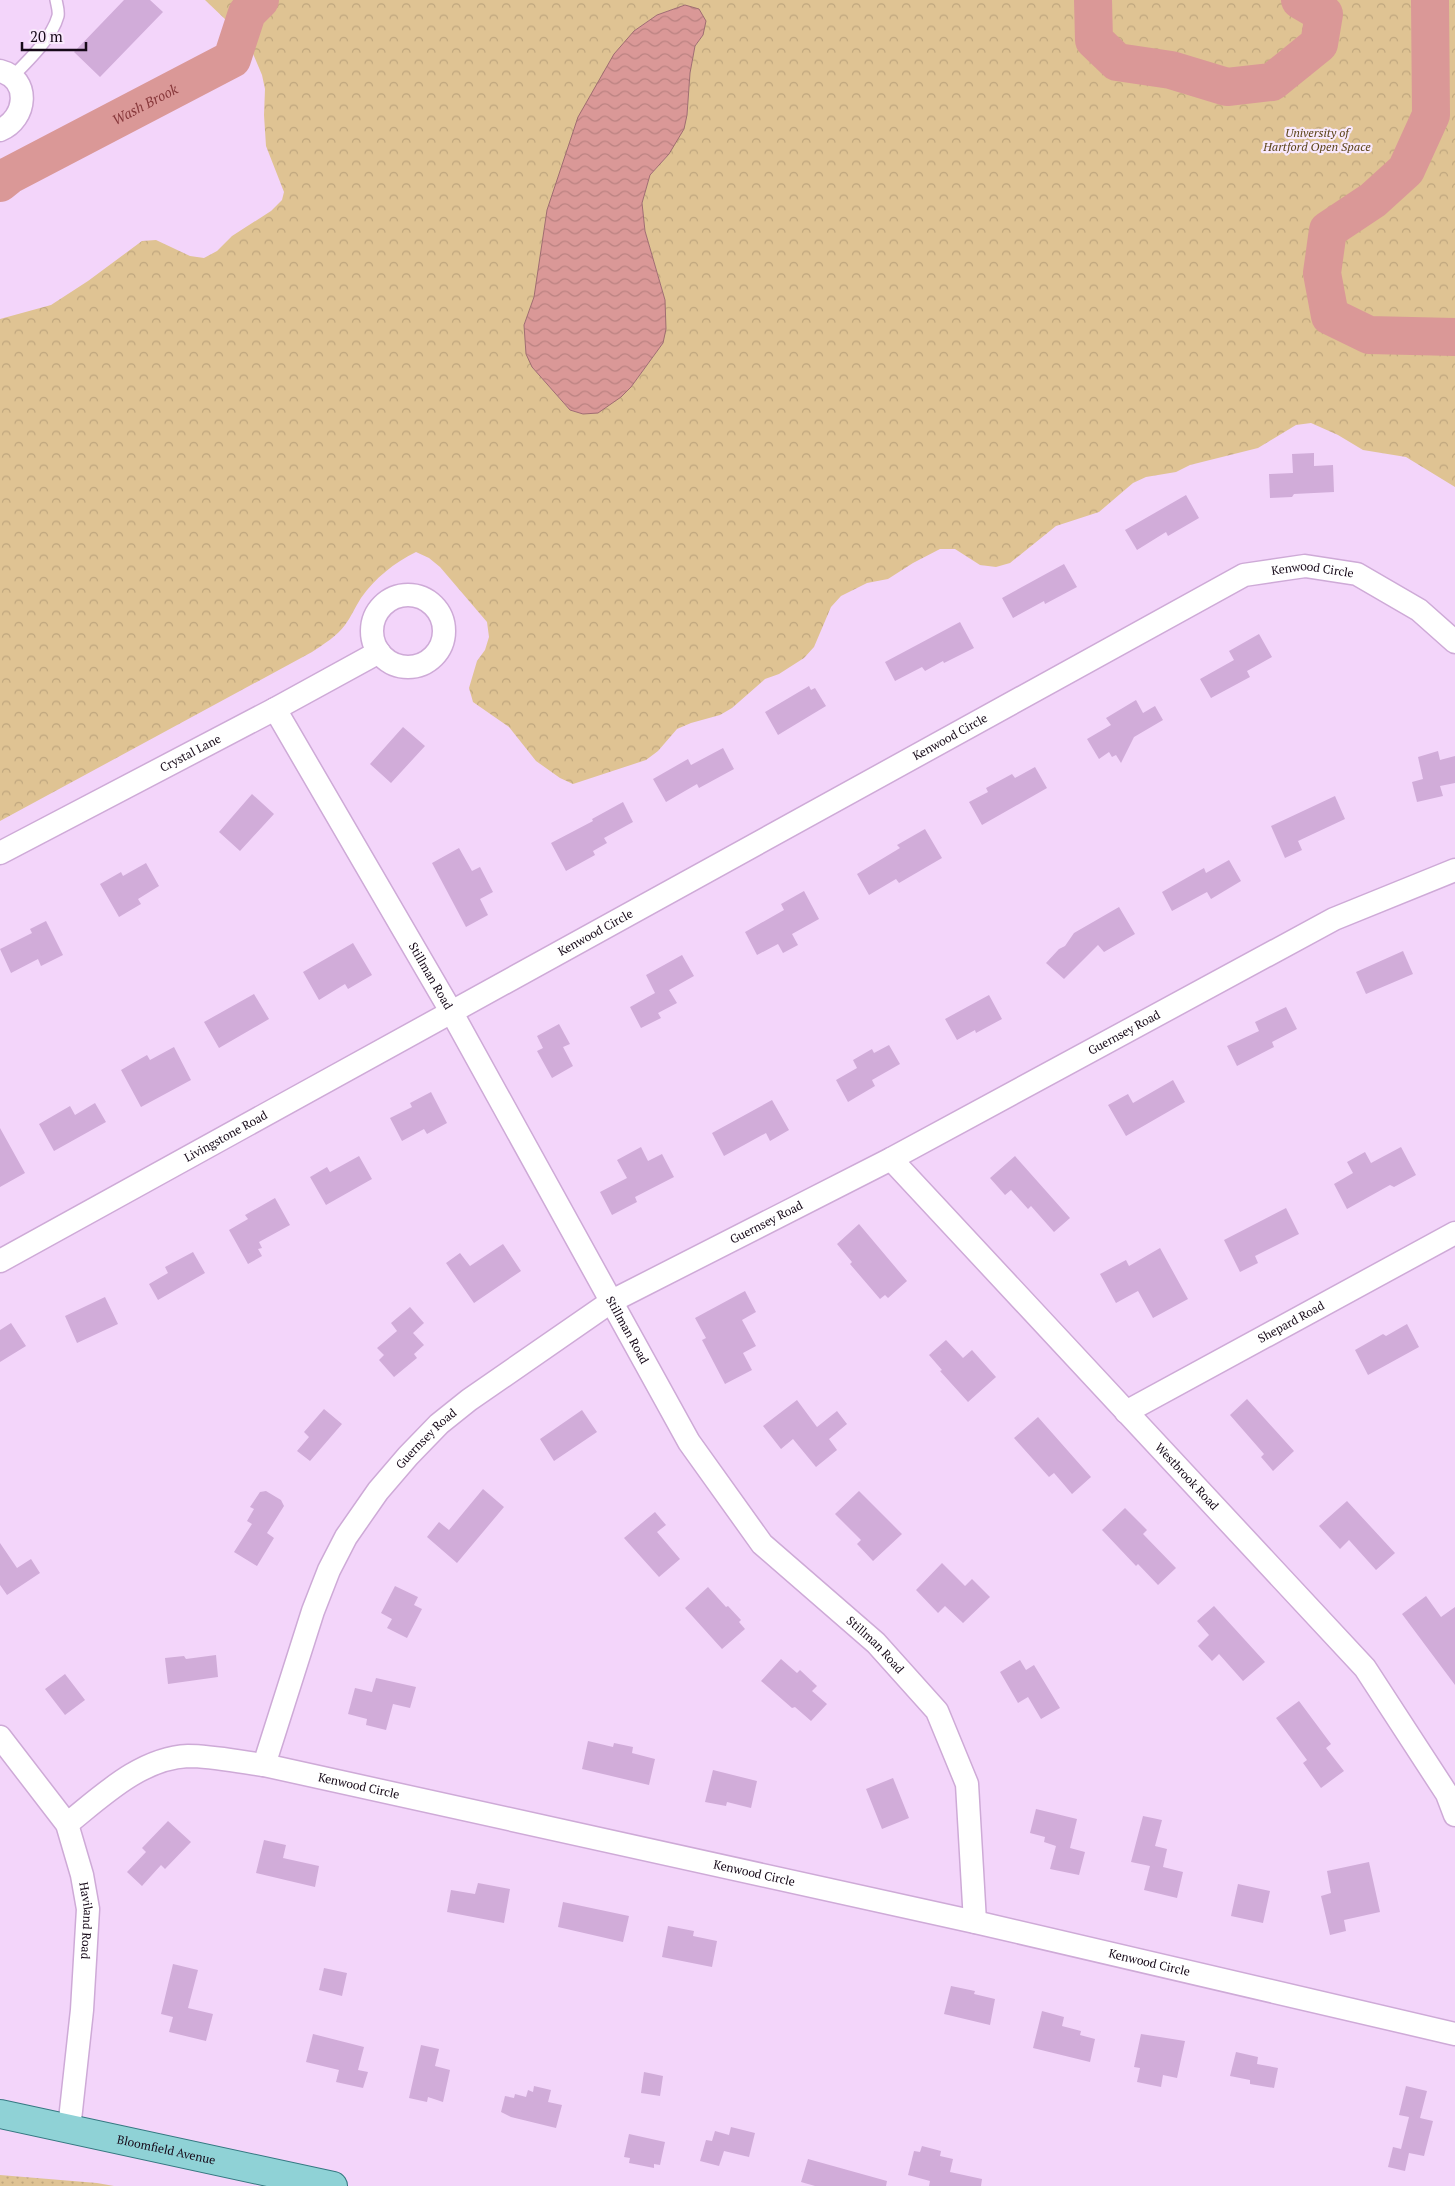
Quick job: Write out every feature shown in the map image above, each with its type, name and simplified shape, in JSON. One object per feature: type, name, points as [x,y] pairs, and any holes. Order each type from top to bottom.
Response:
[{"type":"main road","name":"Bloomfield Avenue","points":[[0,2114],[333,2186]]},
{"type":"street","points":[[0,130],[18,116],[22,106],[20,91],[6,74]]},
{"type":"street","name":"Kenwood Circle","points":[[452,1013],[1244,575],[1305,566],[1357,574],[1419,610],[1455,642]]},
{"type":"street","name":"Crystal Lane","points":[[0,853],[379,652]]},
{"type":"street","name":"Stillman Road","points":[[274,709],[452,1013],[688,1442],[762,1544],[876,1643],[936,1711],[967,1784],[975,1922]]},
{"type":"street","name":"Guernsey Road","points":[[264,1765],[312,1611],[329,1570],[346,1537],[378,1491],[439,1424],[469,1400],[612,1301],[891,1159],[1334,919],[1455,870]]},
{"type":"street","name":"Livingstone Road","points":[[0,1261],[452,1013]]},
{"type":"street","name":"Westbrook Road","points":[[891,1159],[1365,1668],[1447,1794],[1455,1815]]},
{"type":"street","name":"Shepard Road","points":[[1126,1412],[1455,1233]]},
{"type":"street","name":"Haviland Road","points":[[0,1737],[67,1824],[82,1875],[88,1909],[82,2010],[69,2129]]},
{"type":"street","name":"Kenwood Circle","points":[[67,1824],[108,1790],[152,1764],[171,1758],[206,1757],[264,1765],[975,1922],[1455,2034]]},
{"type":"lane","points":[[6,74],[33,57],[54,26],[59,14],[56,0]]},
{"type":"green space","name":"University of Hartford Open Space","points":[[205,0],[1455,0],[1455,487],[1406,457],[1363,450],[1338,435],[1311,423],[1296,425],[1258,448],[1190,465],[1176,472],[1146,477],[1133,483],[1099,512],[1056,526],[1010,563],[996,567],[980,565],[955,549],[940,549],[888,579],[867,583],[841,596],[831,607],[814,647],[804,658],[779,674],[765,679],[732,708],[720,715],[677,729],[658,751],[646,760],[573,784],[560,778],[536,761],[509,727],[473,702],[469,688],[477,661],[485,650],[489,637],[487,622],[440,567],[429,558],[416,552],[400,561],[379,578],[366,591],[342,629],[312,652],[0,821],[0,319],[51,305],[88,281],[142,241],[156,240],[190,256],[204,258],[217,251],[232,236],[271,211],[282,200],[284,192],[266,146],[265,89],[262,75],[251,49],[227,21]],"holes":[[[685,5],[703,35],[695,46],[690,73],[687,115],[669,154],[650,175],[642,203],[645,231],[665,300],[663,343],[631,387],[621,397],[583,414],[570,410],[532,367],[524,325],[634,31],[657,15]]]},
{"type":"green space","points":[[0,2175],[97,2183],[114,2186],[0,2186]]},
{"type":"water","points":[[685,5],[699,9],[706,21],[703,35],[695,46],[684,129],[669,154],[650,175],[642,203],[645,231],[665,300],[666,329],[663,343],[631,387],[621,397],[598,413],[583,414],[570,410],[532,367],[526,354],[524,325],[534,297],[547,210],[578,117],[614,54],[634,31],[657,15]]},
{"type":"building","points":[[124,0],[150,0],[163,12],[100,77],[74,52]]},
{"type":"building","points":[[1314,453],[1314,466],[1333,465],[1334,492],[1294,494],[1292,497],[1270,498],[1269,474],[1293,473],[1292,454]]},
{"type":"building","points":[[1186,495],[1199,518],[1168,536],[1166,532],[1137,550],[1125,530]]},
{"type":"building","points":[[1064,564],[1077,587],[1045,604],[1044,601],[1013,618],[1002,598]]},
{"type":"building","points":[[960,622],[974,648],[925,671],[922,667],[895,681],[885,662]]},
{"type":"building","points":[[1259,634],[1272,657],[1247,671],[1250,677],[1211,698],[1200,679],[1234,660],[1229,651]]},
{"type":"building","points":[[809,686],[811,690],[815,688],[826,706],[778,735],[765,712]]},
{"type":"building","points":[[1136,700],[1143,713],[1155,706],[1163,720],[1134,737],[1121,763],[1116,755],[1112,757],[1109,752],[1099,759],[1087,739],[1111,725],[1106,718]]},
{"type":"building","points":[[403,727],[425,746],[391,783],[370,764]]},
{"type":"building","points":[[723,748],[734,769],[699,788],[697,784],[666,802],[653,779],[688,759],[691,765]]},
{"type":"building","points":[[1438,751],[1440,760],[1455,756],[1455,783],[1440,786],[1443,796],[1417,802],[1412,782],[1423,779],[1418,757]]},
{"type":"building","points":[[1035,767],[1047,788],[982,825],[969,802],[988,792],[986,788],[1012,774],[1015,778]]},
{"type":"building","points":[[252,794],[274,814],[240,851],[219,832]]},
{"type":"building","points":[[1335,796],[1345,819],[1298,841],[1302,850],[1285,858],[1271,826]]},
{"type":"building","points":[[623,802],[633,822],[604,838],[607,843],[593,851],[595,855],[566,871],[551,843],[593,821],[592,819]]},
{"type":"building","points":[[925,829],[942,858],[899,883],[896,879],[869,895],[857,874],[900,848],[897,845]]},
{"type":"building","points":[[459,848],[472,871],[480,867],[493,892],[480,899],[488,915],[466,927],[432,863]]},
{"type":"building","points":[[1229,860],[1241,881],[1211,899],[1207,892],[1172,911],[1162,892],[1204,868],[1206,873]]},
{"type":"building","points":[[146,863],[159,886],[138,899],[141,904],[119,917],[100,884],[121,872],[123,876]]},
{"type":"building","points":[[804,891],[819,919],[792,934],[798,945],[783,953],[778,944],[757,955],[745,932],[784,910],[781,904]]},
{"type":"building","points":[[1119,907],[1135,934],[1104,952],[1098,945],[1064,979],[1046,963],[1059,949],[1065,946],[1074,933]]},
{"type":"building","points":[[46,921],[63,955],[41,966],[38,959],[11,973],[0,949],[32,933],[30,929]]},
{"type":"building","points":[[353,943],[372,975],[348,989],[345,984],[319,1000],[303,972]]},
{"type":"building","points":[[1403,951],[1413,974],[1366,994],[1356,972]]},
{"type":"building","points":[[682,955],[694,976],[669,990],[677,1003],[658,1013],[661,1018],[641,1028],[630,1007],[655,993],[646,975]]},
{"type":"building","points":[[254,994],[269,1019],[219,1048],[204,1022]]},
{"type":"building","points":[[989,995],[1002,1019],[976,1033],[975,1030],[957,1040],[945,1019]]},
{"type":"building","points":[[1286,1007],[1297,1029],[1272,1042],[1274,1047],[1237,1066],[1227,1046],[1259,1031],[1255,1022]]},
{"type":"building","points":[[559,1024],[570,1044],[563,1047],[573,1066],[552,1078],[537,1051],[543,1048],[537,1036]]},
{"type":"building","points":[[889,1045],[900,1064],[872,1080],[875,1086],[848,1102],[836,1080],[857,1068],[853,1060],[872,1049],[874,1053]]},
{"type":"building","points":[[174,1047],[191,1080],[141,1107],[121,1070],[147,1055],[150,1060]]},
{"type":"building","points":[[1173,1080],[1185,1102],[1126,1136],[1108,1105],[1128,1094],[1133,1103]]},
{"type":"building","points":[[431,1092],[447,1123],[427,1134],[424,1129],[402,1141],[390,1118],[412,1107],[410,1103]]},
{"type":"building","points":[[772,1100],[789,1130],[770,1141],[766,1133],[724,1156],[712,1133]]},
{"type":"building","points":[[95,1103],[106,1122],[54,1151],[39,1124],[70,1106],[75,1115]]},
{"type":"building","points":[[0,1128],[25,1173],[0,1187]]},
{"type":"building","points":[[641,1147],[648,1161],[662,1154],[674,1177],[635,1197],[637,1202],[612,1215],[600,1192],[627,1178],[617,1160]]},
{"type":"building","points":[[1401,1147],[1416,1175],[1394,1187],[1390,1185],[1347,1209],[1334,1184],[1353,1173],[1347,1162],[1365,1152],[1371,1163]]},
{"type":"building","points":[[359,1156],[372,1179],[326,1205],[310,1177],[327,1167],[330,1172]]},
{"type":"building","points":[[1015,1156],[1070,1218],[1054,1232],[1031,1206],[1028,1209],[1011,1190],[1005,1195],[990,1178]]},
{"type":"building","points":[[275,1198],[290,1225],[259,1242],[262,1248],[258,1249],[262,1256],[248,1264],[229,1230],[248,1219],[245,1215]]},
{"type":"building","points":[[1286,1208],[1299,1234],[1255,1256],[1258,1263],[1240,1272],[1224,1240]]},
{"type":"building","points":[[859,1224],[907,1281],[888,1298],[885,1295],[880,1299],[850,1264],[852,1262],[837,1244]]},
{"type":"building","points":[[503,1244],[521,1271],[474,1303],[446,1263],[460,1253],[470,1266]]},
{"type":"building","points":[[1160,1248],[1188,1299],[1153,1318],[1138,1291],[1116,1303],[1100,1274],[1126,1260],[1129,1266]]},
{"type":"building","points":[[193,1252],[205,1273],[158,1300],[149,1284],[168,1273],[165,1267]]},
{"type":"building","points":[[745,1291],[756,1312],[742,1320],[756,1346],[743,1353],[752,1370],[725,1384],[702,1340],[706,1338],[695,1318]]},
{"type":"building","points":[[105,1297],[118,1324],[77,1343],[65,1316]]},
{"type":"building","points":[[410,1307],[424,1323],[413,1333],[424,1345],[414,1354],[417,1358],[394,1377],[379,1360],[384,1355],[377,1348],[397,1331],[391,1323]]},
{"type":"building","points":[[11,1323],[26,1346],[0,1362],[0,1330]]},
{"type":"building","points":[[1407,1324],[1419,1347],[1368,1375],[1355,1350],[1383,1334],[1386,1336]]},
{"type":"building","points":[[946,1340],[963,1358],[972,1350],[996,1377],[968,1402],[940,1371],[942,1370],[929,1355]]},
{"type":"building","points":[[1247,1399],[1294,1451],[1273,1471],[1261,1457],[1264,1454],[1230,1415]]},
{"type":"building","points":[[797,1400],[817,1427],[837,1411],[847,1424],[829,1439],[837,1450],[816,1467],[793,1439],[781,1449],[763,1426]]},
{"type":"building","points":[[324,1409],[342,1424],[310,1461],[297,1451],[309,1437],[304,1432]]},
{"type":"building","points":[[582,1410],[597,1432],[554,1461],[540,1439]]},
{"type":"building","points":[[1038,1417],[1091,1477],[1072,1494],[1054,1473],[1049,1477],[1014,1438]]},
{"type":"building","points":[[483,1489],[504,1507],[457,1563],[427,1537],[439,1522],[449,1530]]},
{"type":"building","points":[[266,1491],[281,1500],[284,1506],[267,1533],[274,1538],[257,1566],[234,1552],[252,1524],[247,1521],[254,1509],[250,1507],[260,1492]]},
{"type":"building","points":[[859,1491],[902,1534],[873,1561],[857,1544],[861,1540],[835,1514]]},
{"type":"building","points":[[1347,1501],[1395,1553],[1376,1570],[1349,1540],[1340,1549],[1319,1526]]},
{"type":"building","points":[[1125,1508],[1147,1530],[1143,1534],[1176,1568],[1158,1585],[1138,1564],[1136,1566],[1102,1530]]},
{"type":"building","points":[[655,1512],[666,1525],[657,1532],[680,1559],[659,1577],[624,1538]]},
{"type":"building","points":[[0,1543],[17,1568],[31,1559],[40,1573],[7,1595],[0,1585]]},
{"type":"building","points":[[942,1563],[965,1586],[972,1579],[990,1597],[963,1623],[945,1606],[938,1613],[916,1590]]},
{"type":"building","points":[[395,1586],[418,1597],[414,1605],[422,1609],[407,1638],[387,1628],[392,1619],[381,1613]]},
{"type":"building","points":[[708,1587],[741,1620],[739,1622],[745,1629],[722,1649],[685,1608]]},
{"type":"building","points":[[1426,1596],[1441,1617],[1455,1607],[1455,1685],[1402,1614]]},
{"type":"building","points":[[1214,1606],[1265,1662],[1243,1681],[1219,1654],[1212,1661],[1198,1646],[1209,1635],[1197,1621]]},
{"type":"building","points":[[216,1655],[218,1677],[168,1684],[165,1658],[184,1656],[186,1659]]},
{"type":"building","points":[[781,1659],[797,1673],[800,1670],[817,1686],[812,1691],[827,1704],[811,1721],[795,1707],[792,1708],[761,1681]]},
{"type":"building","points":[[1020,1660],[1026,1670],[1034,1665],[1060,1708],[1041,1719],[1028,1697],[1018,1703],[1000,1672]]},
{"type":"building","points":[[65,1674],[85,1700],[65,1715],[45,1689]]},
{"type":"building","points":[[376,1678],[416,1687],[410,1708],[393,1704],[386,1730],[366,1725],[367,1719],[348,1714],[355,1688],[372,1692]]},
{"type":"building","points":[[1299,1701],[1331,1744],[1326,1748],[1344,1771],[1321,1788],[1303,1763],[1307,1760],[1276,1718]]},
{"type":"building","points":[[588,1741],[613,1747],[614,1743],[633,1747],[632,1753],[655,1759],[649,1785],[582,1769]]},
{"type":"building","points":[[713,1770],[757,1781],[751,1808],[727,1802],[726,1806],[705,1802]]},
{"type":"building","points":[[893,1778],[909,1818],[882,1829],[866,1789]]},
{"type":"building","points":[[1036,1809],[1077,1819],[1070,1848],[1085,1852],[1079,1875],[1050,1869],[1056,1846],[1044,1842],[1045,1837],[1030,1833]]},
{"type":"building","points":[[1143,1816],[1162,1820],[1155,1846],[1167,1849],[1163,1867],[1183,1872],[1177,1898],[1144,1890],[1150,1866],[1131,1862]]},
{"type":"building","points":[[168,1821],[191,1842],[165,1869],[161,1865],[142,1886],[127,1872],[146,1852],[142,1848]]},
{"type":"building","points":[[264,1840],[286,1845],[283,1858],[319,1866],[315,1887],[256,1873]]},
{"type":"building","points":[[1369,1862],[1380,1912],[1344,1920],[1346,1931],[1330,1935],[1321,1896],[1331,1893],[1327,1871]]},
{"type":"building","points":[[478,1883],[510,1889],[504,1923],[447,1912],[451,1890],[475,1894]]},
{"type":"building","points":[[1238,1884],[1270,1891],[1263,1923],[1231,1916]]},
{"type":"building","points":[[563,1902],[629,1916],[623,1942],[558,1927]]},
{"type":"building","points":[[668,1926],[694,1931],[693,1936],[717,1941],[712,1967],[662,1957]]},
{"type":"building","points":[[173,1964],[198,1970],[188,2008],[213,2014],[206,2041],[169,2032],[173,2017],[161,2014]]},
{"type":"building","points":[[324,1968],[347,1973],[342,1996],[319,1990]]},
{"type":"building","points":[[951,1986],[975,1991],[974,1994],[995,1999],[990,2025],[944,2014]]},
{"type":"building","points":[[1042,2011],[1064,2017],[1062,2026],[1081,2031],[1080,2035],[1095,2039],[1090,2062],[1033,2048]]},
{"type":"building","points":[[313,2034],[364,2047],[358,2070],[368,2072],[363,2088],[336,2082],[339,2070],[306,2062]]},
{"type":"building","points":[[1141,2034],[1185,2041],[1177,2078],[1163,2075],[1161,2087],[1137,2082],[1140,2068],[1134,2067]]},
{"type":"building","points":[[421,2045],[439,2049],[435,2066],[450,2070],[443,2102],[428,2097],[427,2102],[409,2098]]},
{"type":"building","points":[[1236,2052],[1258,2057],[1257,2064],[1278,2068],[1274,2088],[1250,2084],[1250,2080],[1230,2076]]},
{"type":"building","points":[[644,2072],[663,2076],[660,2096],[641,2093]]},
{"type":"building","points":[[534,2086],[551,2090],[548,2102],[562,2105],[556,2128],[511,2117],[501,2112],[505,2096],[514,2098],[515,2094],[526,2097],[528,2090],[533,2092]]},
{"type":"building","points":[[1406,2086],[1427,2091],[1420,2118],[1433,2121],[1424,2156],[1409,2153],[1405,2171],[1388,2167],[1393,2147],[1401,2149],[1409,2117],[1399,2115]]},
{"type":"building","points":[[731,2127],[755,2133],[749,2157],[724,2151],[719,2166],[700,2161],[706,2140],[712,2141],[715,2131],[729,2135]]},
{"type":"building","points":[[629,2134],[665,2142],[660,2165],[654,2164],[654,2168],[629,2163],[630,2158],[624,2157]]},
{"type":"building","points":[[922,2146],[941,2151],[940,2156],[953,2159],[950,2172],[982,2179],[981,2186],[929,2186],[930,2181],[908,2175],[914,2151],[920,2152]]},
{"type":"building","points":[[808,2159],[887,2181],[886,2186],[815,2186],[801,2182]]},
{"type":"waterway","name":"Wash Brook","points":[[0,183],[10,175],[232,59],[247,13],[260,0]]},
{"type":"waterway","points":[[1093,0],[1094,40],[1117,62],[1171,70],[1227,87],[1272,82],[1319,44],[1324,14],[1300,0]]},
{"type":"waterway","points":[[1430,0],[1431,115],[1406,170],[1373,200],[1328,230],[1322,273],[1330,316],[1369,335],[1455,337]]}]
